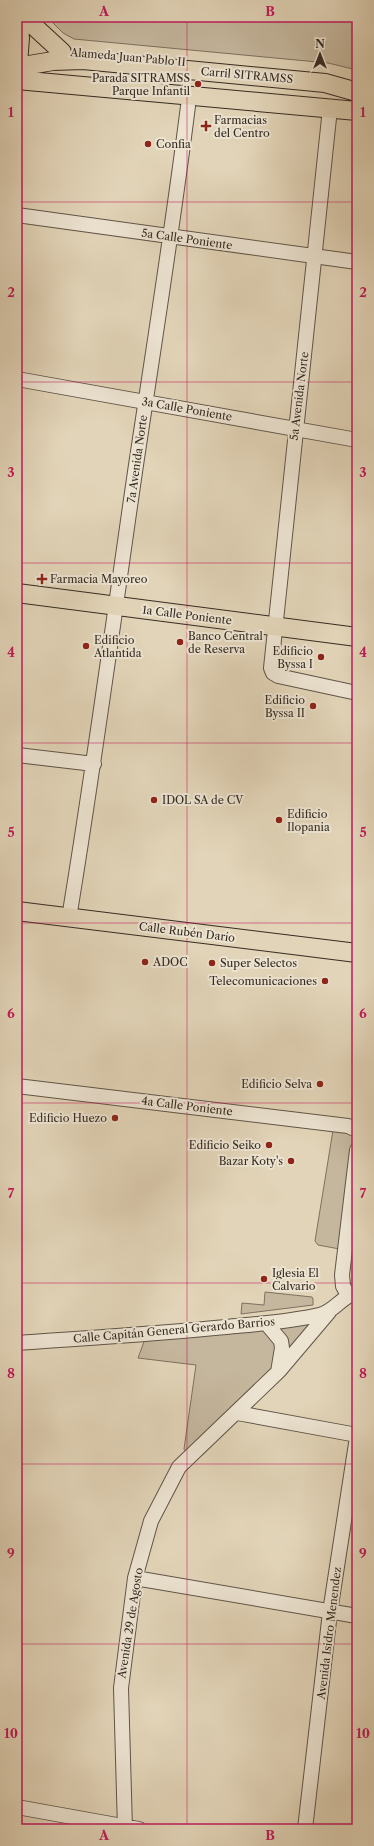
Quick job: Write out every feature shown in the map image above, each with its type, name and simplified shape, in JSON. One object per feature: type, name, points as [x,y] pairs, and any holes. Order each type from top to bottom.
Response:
[{"type":"main road","points":[[18,17],[18,68],[357,111]]},
{"type":"main road","points":[[24,17],[62,52]]},
{"type":"main road","name":"Alameda Juan Pablo II","points":[[18,68],[62,52],[316,73],[357,82]]},
{"type":"main road","name":"Carril SITRAMSS","points":[[18,68],[53,61],[83,60],[325,83],[357,92]]},
{"type":"main road","points":[[17,91],[357,121]]},
{"type":"main road","name":"1a Calle Poniente","points":[[17,594],[357,637]]},
{"type":"main road","name":"Calle Rubén Darío","points":[[17,911],[357,953]]},
{"type":"street","name":"7a Avenida Norte","points":[[69,918],[94,764],[171,237],[188,106]]},
{"type":"street","name":"5a Avenida Norte","points":[[329,118],[316,256],[295,428],[271,668],[272,674],[278,676],[357,692]]},
{"type":"street","name":"5a Calle Poniente","points":[[17,215],[357,262]]},
{"type":"street","name":"3a Calle Poniente","points":[[17,379],[357,440]]},
{"type":"street","points":[[17,754],[94,764]]},
{"type":"street","name":"4a Calle Poniente","points":[[17,1086],[348,1126],[357,1130]]},
{"type":"street","points":[[353,1293],[343,1286],[342,1275],[357,1150]]},
{"type":"street","name":"Calle Capitán General Gerardo Barrios","points":[[17,1343],[207,1329],[266,1323],[320,1315],[329,1312],[353,1293]]},
{"type":"street","name":"Avenida 29 de Agosto","points":[[130,1828],[121,1688],[135,1578],[150,1521],[179,1467],[278,1372],[329,1312]]},
{"type":"street","points":[[266,1323],[281,1340],[282,1348],[278,1372]]},
{"type":"street","points":[[237,1413],[357,1436]]},
{"type":"street","name":"Avenida Isidro Menendez","points":[[306,1829],[330,1612],[357,1436]]},
{"type":"street","points":[[135,1578],[357,1616]]},
{"type":"street","points":[[17,1807],[130,1828]]},
{"type":"shaded area","points":[[47,17],[357,17],[357,70],[328,63],[74,39],[63,33]]},
{"type":"shaded area","points":[[334,1124],[357,1130],[357,1150],[345,1250],[318,1245],[315,1241]]},
{"type":"shaded area","points":[[265,1292],[312,1297],[313,1305],[241,1314],[242,1303],[264,1305]]},
{"type":"shaded area","points":[[309,1325],[289,1352],[278,1328]]},
{"type":"shaded area","points":[[263,1330],[268,1332],[276,1344],[274,1364],[271,1369],[186,1452],[184,1449],[196,1365],[138,1358],[145,1339]]},
{"type":"place","name":"Parada SITRAMSS Parque Infantil","points":[[198,84]]},
{"type":"place","name":"Farmacias del Centro","points":[[206,126]]},
{"type":"place","name":"Confia","points":[[148,144]]},
{"type":"place","name":"Farmacia Mayoreo","points":[[42,579]]},
{"type":"place","name":"Banco Central de Reserva","points":[[180,642]]},
{"type":"place","name":"Edificio Atlantida","points":[[86,646]]},
{"type":"place","name":"Edificio Byssa I","points":[[321,657]]},
{"type":"place","name":"Edificio Byssa II","points":[[313,706]]},
{"type":"place","name":"IDOL SA de CV","points":[[154,800]]},
{"type":"place","name":"Edificio Ilopania","points":[[279,820]]},
{"type":"place","name":"ADOC","points":[[145,962]]},
{"type":"place","name":"Super Selectos","points":[[212,963]]},
{"type":"place","name":"Telecomunicaciones","points":[[325,981]]},
{"type":"place","name":"Edificio Selva","points":[[320,1084]]},
{"type":"place","name":"Edificio Huezo","points":[[115,1118]]},
{"type":"place","name":"Edificio Seiko","points":[[269,1145]]},
{"type":"place","name":"Bazar Koty's","points":[[291,1161]]},
{"type":"place","name":"Iglesia El Calvario","points":[[264,1279]]}]
